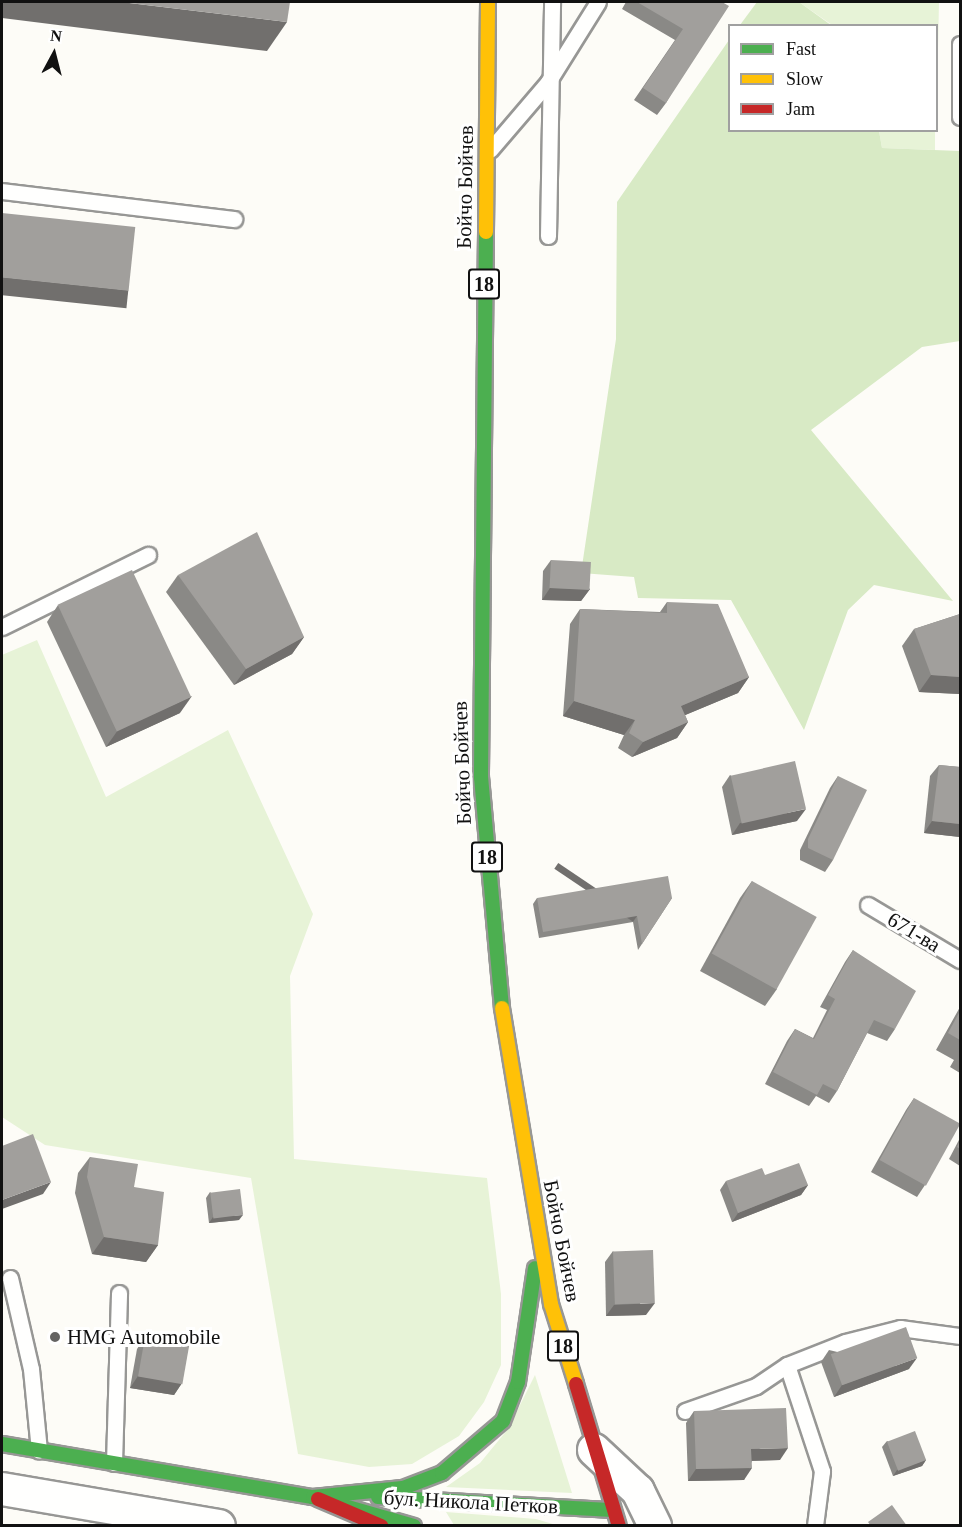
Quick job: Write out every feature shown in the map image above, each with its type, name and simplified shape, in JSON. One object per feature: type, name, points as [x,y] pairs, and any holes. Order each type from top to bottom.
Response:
[{"type":"main road","name":"Бойчо Бойчев","points":[[484,2],[486,154],[481,777],[498,985],[538,1239],[594,1450],[613,1510]]},
{"type":"main road","points":[[313,1497],[403,1488],[442,1473],[503,1421],[526,1344],[538,1239]]},
{"type":"main road","name":"бул. Никола Петков","points":[[2,1444],[313,1497],[414,1526]]},
{"type":"main road","points":[[313,1497],[381,1526]]},
{"type":"main road","name":"бул. Никола Петков","points":[[313,1497],[461,1498],[613,1510]]},
{"type":"main road","name":"18","points":[[613,1510],[619,1526]]},
{"type":"street","points":[[594,1450],[638,1491],[655,1526]]},
{"type":"street","points":[[2,1490],[219,1526]]},
{"type":"lane","points":[[548,236],[548,82],[552,2]]},
{"type":"lane","points":[[486,154],[548,82],[598,2]]},
{"type":"lane","points":[[960,44],[960,117]]},
{"type":"lane","points":[[2,191],[234,219]]},
{"type":"lane","points":[[2,627],[147,555]]},
{"type":"lane","name":"671-ва","points":[[868,905],[960,960]]},
{"type":"lane","points":[[10,1278],[31,1369],[39,1450]]},
{"type":"lane","points":[[114,1463],[119,1293]]},
{"type":"lane","points":[[685,1411],[756,1386],[787,1365],[900,1328],[960,1336]]},
{"type":"lane","points":[[787,1365],[822,1471],[814,1526]]},
{"type":"green space","points":[[757,2],[799,2],[830,24],[741,24]]},
{"type":"green space","points":[[799,2],[939,2],[938,49],[938,24],[831,24]]},
{"type":"green space","points":[[728,41],[728,132],[879,132],[882,148],[960,151],[960,341],[922,347],[811,430],[953,601],[874,585],[848,610],[804,730],[731,600],[638,598],[634,577],[581,573],[616,339],[617,202]]},
{"type":"green space","points":[[879,132],[935,132],[935,150],[882,148]]},
{"type":"green space","points":[[37,640],[106,797],[228,730],[313,914],[290,976],[294,1159],[487,1178],[501,1294],[501,1365],[484,1402],[459,1436],[412,1464],[369,1467],[298,1454],[251,1178],[45,1145],[2,1117],[2,655]]},
{"type":"green space","points":[[535,1375],[572,1493],[446,1487],[480,1463],[508,1429]]},
{"type":"green space","points":[[446,1512],[536,1519],[556,1525],[454,1525]]},
{"type":"building","points":[[121,2],[290,2],[287,22]]},
{"type":"building","points":[[637,2],[722,2],[729,6],[666,103],[643,88],[683,29]]},
{"type":"building","points":[[2,213],[135,227],[129,291],[2,277]]},
{"type":"building","points":[[257,532],[304,637],[246,669],[178,575]]},
{"type":"building","points":[[551,560],[591,562],[589,590],[550,588]]},
{"type":"building","points":[[132,570],[191,697],[117,732],[58,605]]},
{"type":"building","points":[[667,602],[718,604],[749,677],[681,706],[688,722],[643,742],[629,733],[635,720],[574,701],[580,609],[667,613]]},
{"type":"building","points":[[960,614],[960,677],[931,675],[914,629]]},
{"type":"building","points":[[795,761],[806,809],[742,824],[731,776]]},
{"type":"building","points":[[939,765],[960,767],[960,824],[932,821]]},
{"type":"building","points":[[838,776],[867,790],[833,860],[808,848],[808,839]]},
{"type":"building","points":[[668,876],[672,898],[642,944],[637,916],[543,932],[537,898]]},
{"type":"building","points":[[752,881],[817,917],[776,989],[712,954]]},
{"type":"building","points":[[853,950],[916,991],[895,1029],[874,1020],[837,1091],[823,1084],[817,1095],[773,1072],[795,1029],[814,1039],[835,999],[828,995]]},
{"type":"building","points":[[960,1011],[960,1040],[948,1033]]},
{"type":"building","points":[[914,1098],[960,1123],[926,1186],[880,1160]]},
{"type":"building","points":[[33,1134],[51,1182],[2,1200],[2,1146]]},
{"type":"building","points":[[90,1157],[138,1164],[134,1187],[164,1192],[158,1245],[104,1237],[87,1177]]},
{"type":"building","points":[[799,1163],[808,1185],[738,1213],[726,1181],[762,1168],[765,1175]]},
{"type":"building","points":[[240,1189],[243,1215],[213,1218],[210,1193]]},
{"type":"building","points":[[653,1250],[655,1303],[615,1304],[613,1251]]},
{"type":"building","points":[[906,1327],[917,1358],[842,1385],[831,1354]]},
{"type":"building","points":[[145,1337],[189,1345],[182,1384],[138,1376]]},
{"type":"building","points":[[786,1408],[788,1448],[751,1449],[752,1468],[696,1469],[694,1411]]},
{"type":"building","points":[[915,1431],[926,1460],[898,1471],[887,1442]]},
{"type":"building","points":[[892,1505],[907,1526],[871,1526],[868,1522]]},
{"type":"traffic: fast","points":[[486,232],[481,777],[502,1008]]},
{"type":"traffic: fast","points":[[313,1497],[403,1488],[442,1473],[503,1421],[518,1382],[535,1268]]},
{"type":"traffic: fast","points":[[2,1444],[313,1497],[414,1526]]},
{"type":"traffic: fast","points":[[378,1497],[613,1510]]},
{"type":"traffic: slow","points":[[486,232],[488,2]]},
{"type":"traffic: slow","points":[[502,1008],[551,1304],[576,1384]]},
{"type":"traffic: jam","points":[[576,1384],[619,1526]]},
{"type":"traffic: jam","points":[[318,1499],[381,1526]]},
{"type":"place","name":"HMG Automobile","points":[[55,1337]]}]
